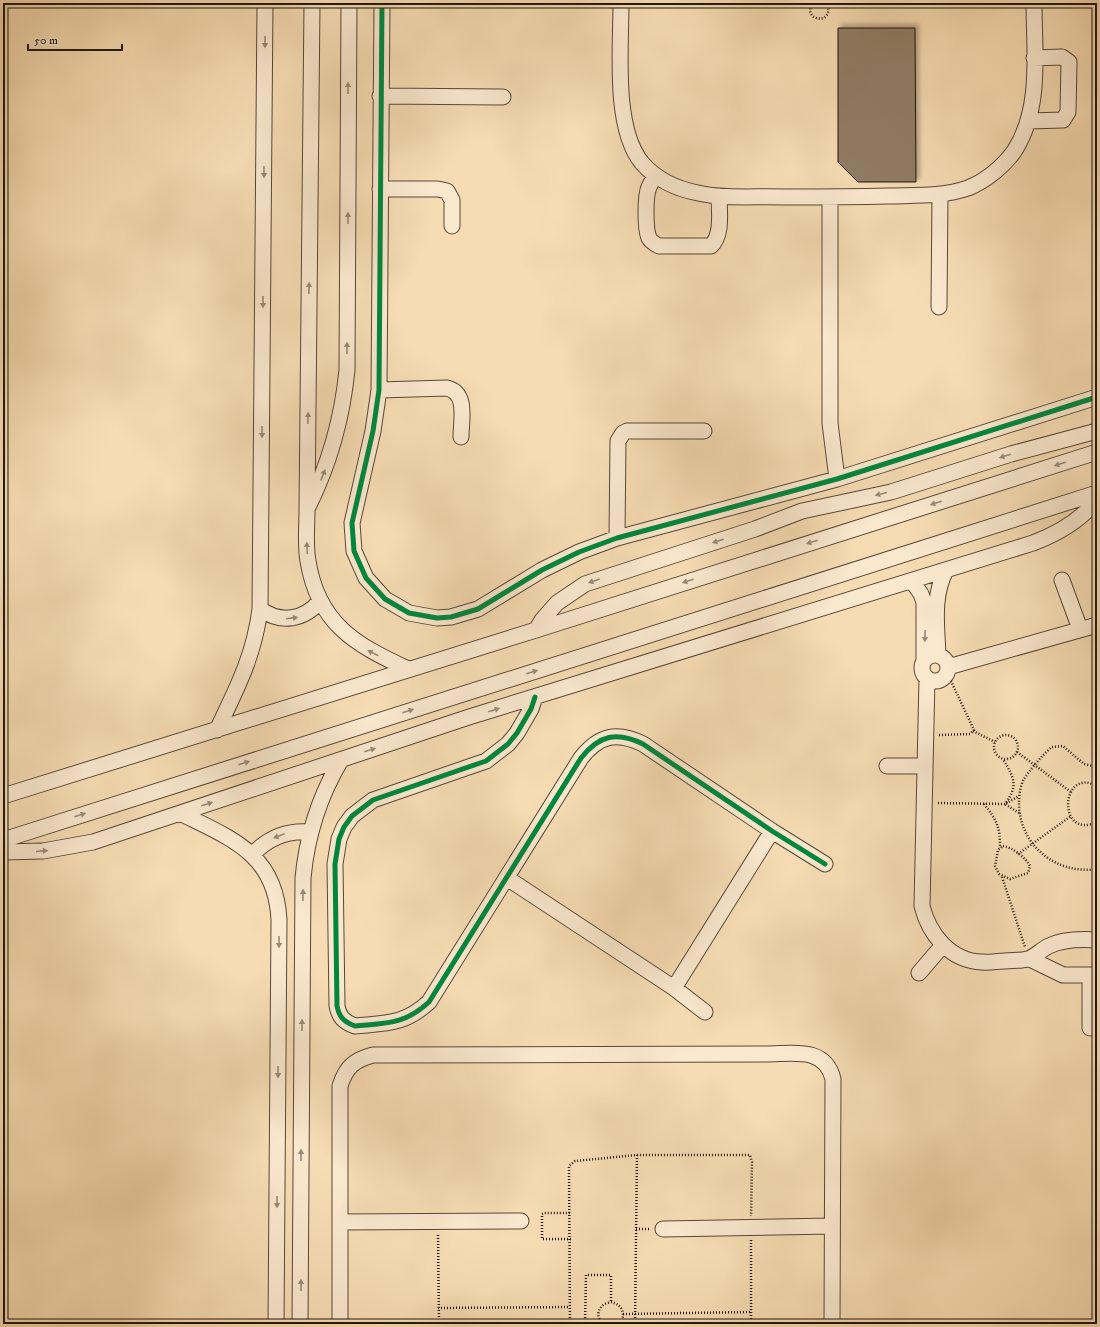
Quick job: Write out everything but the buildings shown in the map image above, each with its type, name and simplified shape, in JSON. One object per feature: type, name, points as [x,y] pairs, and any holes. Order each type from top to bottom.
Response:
[{"type":"street","points":[[217,730],[248,663],[256,633],[260,609],[265,3]]},
{"type":"street","points":[[312,3],[307,510],[308,560],[314,588],[320,601],[336,624],[357,643],[368,650],[408,669]]},
{"type":"street","points":[[307,510],[320,484],[335,442],[344,400],[347,370],[349,3]]},
{"type":"street","points":[[382,3],[380,96],[379,390],[373,431],[354,509],[352,537],[354,551],[366,578],[374,589],[396,607],[409,613],[437,618],[465,614],[478,609],[542,570],[579,552],[617,538],[837,479],[1097,397]]},
{"type":"street","points":[[621,3],[623,117],[630,143],[642,162],[655,175],[676,187],[697,193],[719,196],[830,197],[940,195],[969,187],[994,172],[1014,150],[1029,121],[1034,95],[1034,3]]},
{"type":"street","points":[[1029,121],[1063,120],[1068,112],[1069,62],[1062,58],[1034,58]]},
{"type":"street","points":[[380,96],[503,97]]},
{"type":"street","points":[[655,175],[649,188],[646,202],[649,238],[653,243],[659,246],[711,246],[716,241],[718,234],[719,196]]},
{"type":"street","points":[[380,189],[443,189],[447,191],[452,200],[452,226]]},
{"type":"street","points":[[939,307],[940,195]]},
{"type":"street","points":[[830,197],[830,423],[837,479]]},
{"type":"street","points":[[379,390],[447,388],[456,391],[461,400],[461,437]]},
{"type":"street","points":[[617,538],[618,441],[620,437],[627,431],[704,431]]},
{"type":"street","points":[[536,630],[542,620],[557,603],[585,584],[755,529],[802,511],[891,492],[1011,454],[1097,431]]},
{"type":"street","points":[[3,796],[536,630],[1097,452]]},
{"type":"street","points":[[3,840],[1097,493]]},
{"type":"street","points":[[3,852],[43,851],[76,846],[535,696],[912,581],[1048,537],[1074,522],[1097,500]]},
{"type":"street","points":[[946,570],[938,588],[931,658],[922,670],[927,678],[923,803],[922,906],[926,920],[933,934],[943,945],[954,954],[968,960],[982,962],[1030,959],[1063,975],[1094,976],[1090,1028]]},
{"type":"street","points":[[948,670],[1092,628],[1062,580]]},
{"type":"street","points":[[912,581],[921,594],[924,602],[931,658]]},
{"type":"street","points":[[260,609],[273,616],[296,618],[310,612],[320,601]]},
{"type":"street","points":[[927,678],[938,681],[944,678],[948,670],[945,660],[931,658]]},
{"type":"street","points":[[462,694],[469,717]]},
{"type":"street","points":[[535,696],[528,716],[517,733],[508,744],[486,761],[373,800],[352,816],[344,827],[336,851],[335,864],[337,1006],[342,1019],[355,1026],[398,1022],[422,1009],[429,1002],[590,747],[602,739],[616,736],[630,738],[643,744],[772,831],[825,864]]},
{"type":"street","points":[[300,1324],[303,891],[305,859],[310,832],[321,799],[341,760]]},
{"type":"street","points":[[887,766],[924,766]]},
{"type":"street","points":[[180,813],[233,839],[253,854],[261,863],[273,884],[278,902],[280,920],[276,1324]]},
{"type":"street","points":[[674,988],[772,831]]},
{"type":"street","points":[[253,854],[266,842],[279,836],[292,832],[310,832]]},
{"type":"street","points":[[507,878],[674,988],[705,1012]]},
{"type":"street","points":[[1030,959],[1050,945],[1072,940],[1097,940]]},
{"type":"street","points":[[919,973],[943,945]]},
{"type":"street","points":[[340,1324],[340,1086],[345,1072],[362,1058],[374,1055],[805,1054],[815,1056],[824,1061],[831,1069],[833,1079],[832,1324]]},
{"type":"street","points":[[340,1222],[521,1221]]},
{"type":"street","points":[[663,1229],[832,1226]]},
{"type":"path","points":[[814,3],[810,8],[810,13],[816,19],[820,20],[824,18],[828,12],[828,8],[825,3]]},
{"type":"path","points":[[948,670],[973,727],[973,731]]},
{"type":"path","points":[[925,735],[970,734],[973,731]]},
{"type":"path","points":[[973,731],[995,742]]},
{"type":"path","points":[[1003,759],[1012,758],[1017,752],[1018,748],[1016,740],[1009,735],[1001,736],[995,742],[996,754],[1003,759],[1014,777],[1012,794],[1004,804]]},
{"type":"path","points":[[1097,763],[1095,766],[1084,764],[1067,748],[1060,746],[1049,750],[1023,780],[1019,796],[1019,813],[1024,829],[1032,844],[1047,859],[1065,868],[1086,871],[1097,869]]},
{"type":"path","points":[[1017,752],[1071,792]]},
{"type":"path","points":[[1097,786],[1081,784],[1071,792],[1067,804],[1071,816],[1081,823],[1087,824],[1097,822]]},
{"type":"path","points":[[923,803],[1004,804],[1019,796]]},
{"type":"path","points":[[984,804],[998,824],[1000,830],[1000,848],[995,866],[1002,877],[1030,959]]},
{"type":"path","points":[[1004,804],[1019,813]]},
{"type":"path","points":[[1018,854],[1071,816]]},
{"type":"path","points":[[1000,848],[1006,846],[1018,854],[1029,864],[1030,871],[1026,874],[1010,879],[1002,877]]},
{"type":"path","points":[[635,1324],[637,1155]]},
{"type":"path","points":[[570,1324],[571,1213],[569,1166],[571,1163],[575,1161],[637,1155],[750,1155],[752,1162],[751,1324]]},
{"type":"path","points":[[571,1213],[542,1214],[542,1238],[571,1239]]},
{"type":"path","points":[[438,1222],[438,1324]]},
{"type":"path","points":[[585,1324],[586,1275],[611,1275],[611,1302]]},
{"type":"path","points":[[603,1324],[599,1319],[599,1310],[606,1303],[611,1302],[620,1306],[623,1314],[618,1324]]},
{"type":"path","points":[[438,1308],[570,1307]]},
{"type":"path","points":[[623,1314],[751,1312]]},
{"type":"cycle path","points":[[382,3],[379,390],[373,431],[352,523],[354,551],[366,578],[385,599],[409,613],[437,618],[451,617],[478,609],[542,570],[579,552],[617,538],[837,479],[1097,397]]},
{"type":"cycle path","points":[[535,697],[531,709],[517,733],[508,744],[486,761],[373,800],[352,816],[344,827],[339,839],[335,864],[337,1006],[339,1013],[348,1023],[355,1026],[394,1022],[420,1010],[429,1002],[581,758],[588,750],[602,740],[625,737],[643,744],[772,831],[825,864]]}]
